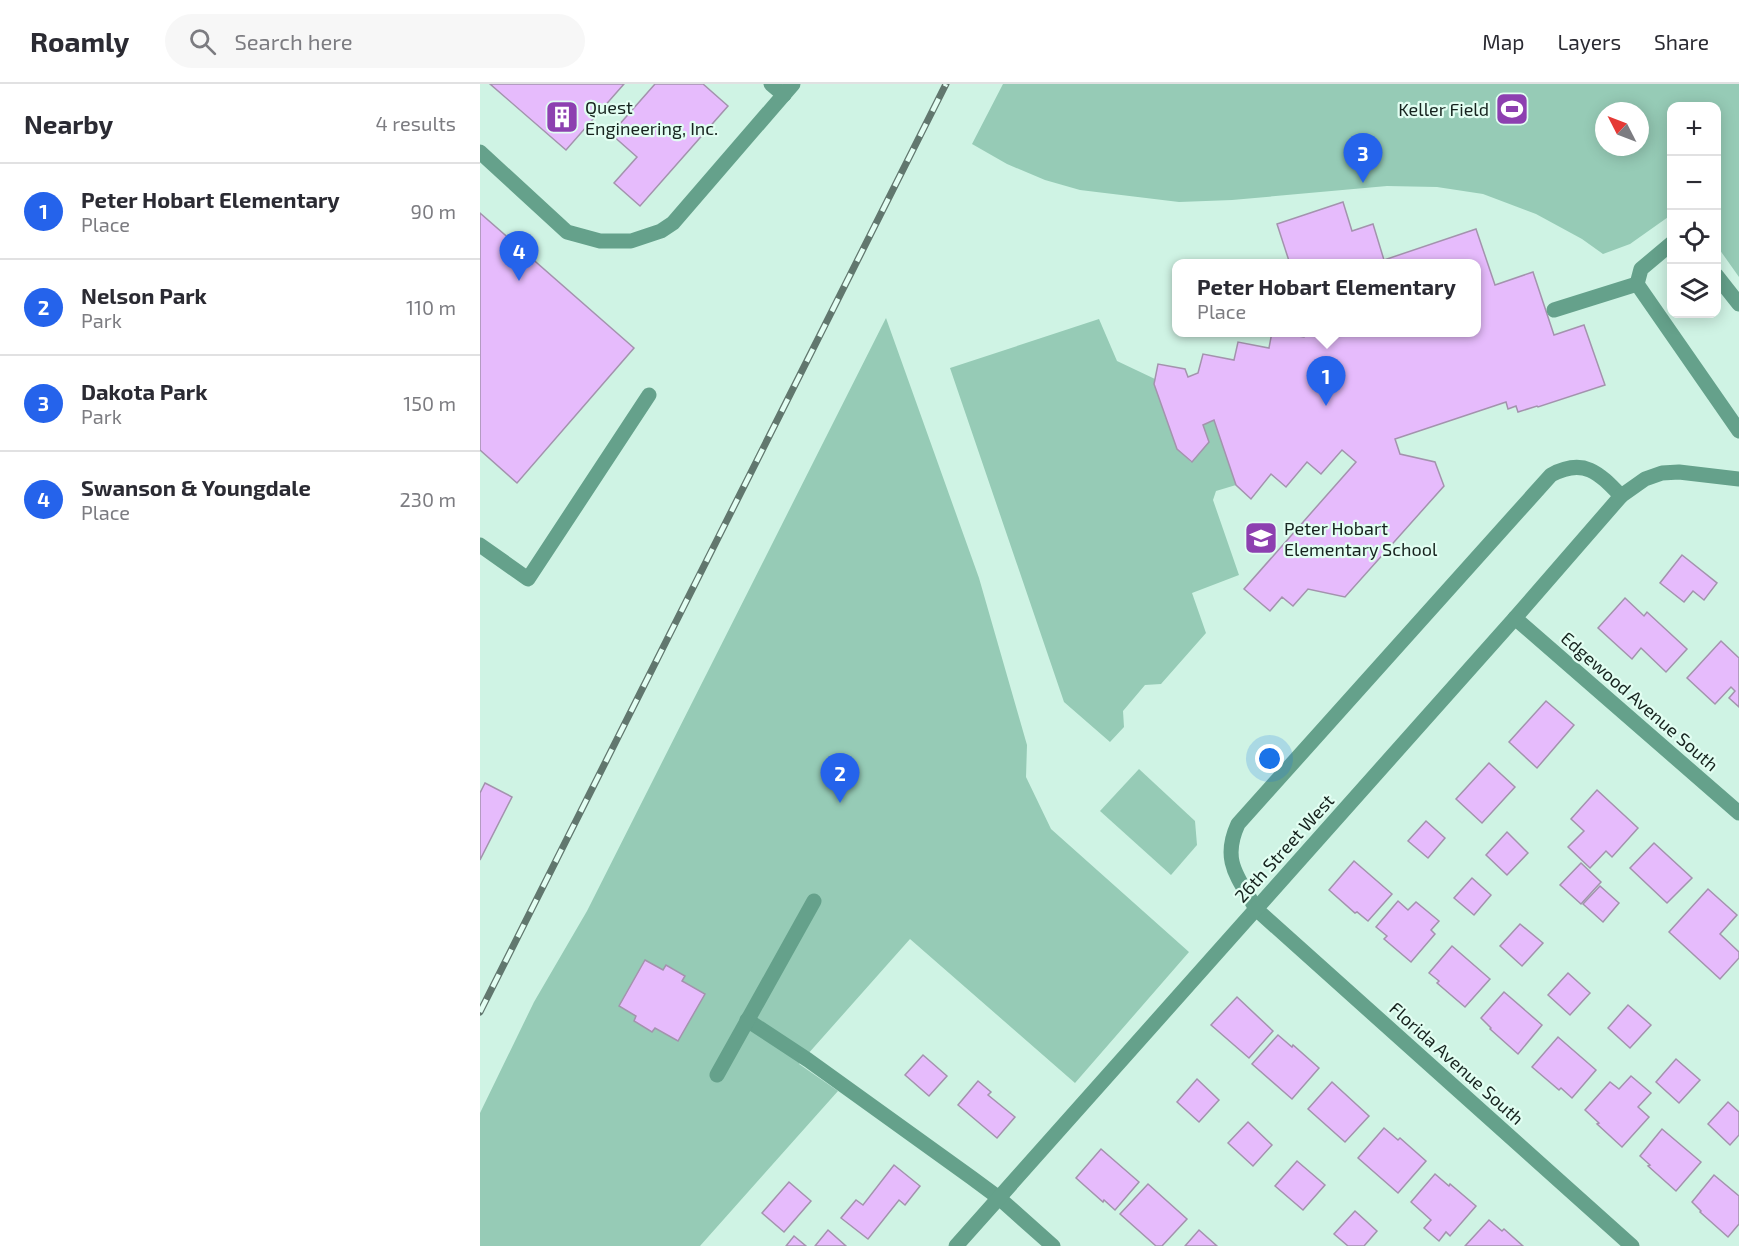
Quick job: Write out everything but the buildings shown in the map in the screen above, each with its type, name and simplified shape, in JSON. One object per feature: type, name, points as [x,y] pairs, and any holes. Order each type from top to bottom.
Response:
[{"type":"street","points":[[480,152],[567,232],[600,241],[631,241],[661,231],[673,223],[789,89],[771,84]]},
{"type":"street","points":[[1636,284],[1641,269],[1667,246]]},
{"type":"street","points":[[1721,281],[1739,304]]},
{"type":"street","points":[[1554,310],[1636,284]]},
{"type":"street","points":[[1636,284],[1739,430]]},
{"type":"street","points":[[480,545],[528,579],[649,395]]},
{"type":"street","points":[[1256,909],[1231,862],[1229,850],[1238,824],[1551,476],[1563,469],[1576,467],[1587,469],[1598,473],[1621,496]]},
{"type":"street","points":[[1739,471],[1739,479]]},
{"type":"street","name":"26th Street West","points":[[956,1246],[1621,496],[1645,479],[1662,473],[1679,472],[1739,479]]},
{"type":"street","name":"Edgewood Avenue South","points":[[1515,618],[1739,813]]},
{"type":"street","points":[[717,1074],[814,901]]},
{"type":"street","name":"Florida Avenue South","points":[[1256,909],[1632,1246]]},
{"type":"street","points":[[747,1020],[817,1067],[999,1198],[1053,1246]]},
{"type":"green space","points":[[1003,84],[1739,84],[1739,277],[1721,252],[1721,102],[1667,102],[1667,218],[1630,244],[1603,254],[1582,239],[1536,214],[1483,194],[1437,187],[1387,186],[1232,200],[1179,202],[1080,190],[1045,180],[1007,164],[972,144]]},
{"type":"green space","points":[[886,318],[979,578],[1027,745],[1026,777],[1051,829],[1189,952],[1075,1083],[910,939],[799,1064],[838,1091],[700,1246],[480,1246],[480,1113],[534,1002],[587,911]]},
{"type":"green space","points":[[1099,319],[1117,361],[1155,379],[1154,384],[1177,449],[1191,462],[1203,425],[1214,420],[1236,485],[1216,491],[1213,500],[1239,575],[1192,593],[1206,633],[1161,684],[1145,685],[1123,711],[1124,727],[1110,742],[1064,702],[950,368]]},
{"type":"green space","points":[[1139,769],[1195,821],[1197,845],[1171,875],[1100,811]]},
{"type":"railway","points":[[480,1012],[946,84]]},
{"type":"place","name":"Keller Field","points":[[1512,109]]},
{"type":"place","name":"Quest Engineering, Inc.","points":[[562,117]]},
{"type":"place","name":"Dakota Park","points":[[1363,183]]},
{"type":"place","name":"Swanson & Youngdale","points":[[519,281]]},
{"type":"place","name":"Peter Hobart Elementary","points":[[1326,406]]},
{"type":"place","name":"Peter Hobart Elementary School","points":[[1261,538]]},
{"type":"place","name":"Nelson Park","points":[[840,803]]}]
